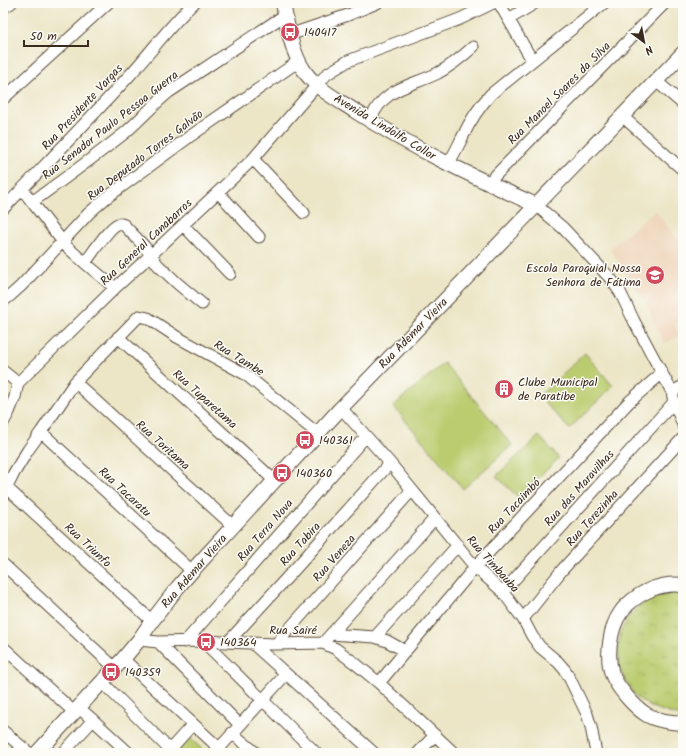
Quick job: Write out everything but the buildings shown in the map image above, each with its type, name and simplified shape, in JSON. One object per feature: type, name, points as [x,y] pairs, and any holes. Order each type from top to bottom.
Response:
[{"type":"main road","name":"Avenida Lindolfo Collor","points":[[284,9],[289,34],[299,61],[305,72],[317,85],[370,121],[448,164],[487,184],[536,205]]},
{"type":"main road","name":"Rua Ademar Vieira","points":[[37,753],[139,640],[152,621],[192,571],[340,408],[454,292],[683,53]]},
{"type":"main road","points":[[683,585],[677,584],[661,586],[646,591],[632,601],[621,612],[615,623],[610,636],[608,651],[612,674],[620,688],[636,707],[648,715],[661,720],[683,723]]},
{"type":"street","points":[[3,8],[11,3]]},
{"type":"street","points":[[3,99],[108,3]]},
{"type":"street","name":"Rua Presidente Vargas","points":[[3,209],[109,98],[175,22],[194,3]]},
{"type":"street","points":[[289,34],[348,15],[377,3]]},
{"type":"street","name":"Rua General Canabarros","points":[[18,383],[115,288],[253,159],[327,74],[348,61],[460,19],[493,3]]},
{"type":"street","points":[[499,3],[532,60]]},
{"type":"street","points":[[509,19],[535,3]]},
{"type":"street","points":[[448,164],[472,118],[482,103],[500,86],[604,3]]},
{"type":"street","name":"Rua Manoel Soares da Silva","points":[[487,184],[665,3]]},
{"type":"street","name":"Rua Senador Paulo Pessoa Guerra","points":[[32,202],[83,165],[139,121],[169,92],[284,9]]},
{"type":"street","points":[[370,121],[380,102],[390,94],[438,73],[459,59],[473,47]]},
{"type":"street","name":"Rua Deputado Torres Galvão","points":[[3,301],[21,286],[89,212],[112,193],[189,137],[299,61]]},
{"type":"street","points":[[656,81],[683,104]]},
{"type":"street","points":[[622,116],[683,170]]},
{"type":"street","points":[[253,159],[304,213]]},
{"type":"street","points":[[22,189],[69,249],[115,288]]},
{"type":"street","points":[[218,192],[260,237]]},
{"type":"street","points":[[536,205],[563,228],[611,279],[620,292],[662,373],[673,397],[683,425]]},
{"type":"street","points":[[85,263],[112,228],[118,224],[124,225],[144,246],[158,265],[202,304]]},
{"type":"street","points":[[182,225],[230,274]]},
{"type":"street","name":"Rua Tambe","points":[[118,337],[139,316],[148,318],[177,337],[245,374],[318,434]]},
{"type":"street","points":[[5,491],[14,472],[28,450],[75,382],[118,337]]},
{"type":"street","name":"Rua Tuparetama","points":[[118,337],[275,481]]},
{"type":"street","points":[[3,371],[18,383],[16,397],[3,423]]},
{"type":"street","name":"Rua Tacaimbó","points":[[379,684],[475,567],[629,402],[662,373]]},
{"type":"street","name":"Rua Toritama","points":[[75,382],[233,526]]},
{"type":"street","name":"Rua das Maravilhas","points":[[502,592],[683,386]]},
{"type":"street","name":"Rua Timbauba","points":[[340,408],[390,463],[475,567],[502,592],[523,619],[540,647],[565,670],[587,714],[596,753]]},
{"type":"street","name":"Rua Tacaratu","points":[[41,432],[192,571]]},
{"type":"street","name":"Rua Terra Nova","points":[[185,642],[366,436]]},
{"type":"street","name":"Rua Terezinha","points":[[523,619],[562,570],[683,438]]},
{"type":"street","name":"Rua Tabira","points":[[228,642],[390,463]]},
{"type":"street","name":"Rua Veneza","points":[[276,644],[412,490]]},
{"type":"street","name":"Rua Triunfo","points":[[5,491],[152,621]]},
{"type":"street","points":[[323,643],[435,518]]},
{"type":"street","points":[[375,637],[458,545]]},
{"type":"street","points":[[3,564],[193,724],[217,751],[286,674]]},
{"type":"street","points":[[330,634],[375,637],[387,641],[405,651]]},
{"type":"street","name":"Rua Sairé","points":[[139,640],[158,642],[203,641],[276,644],[323,643],[336,649],[356,664],[454,753]]},
{"type":"street","points":[[203,641],[316,753]]},
{"type":"street","points":[[158,642],[256,753]]},
{"type":"street","points":[[252,643],[374,753]]},
{"type":"street","points":[[3,647],[76,710],[93,720],[129,753]]},
{"type":"street","points":[[102,682],[168,751],[193,724]]},
{"type":"street","points":[[65,753],[93,720]]},
{"type":"street","points":[[3,731],[29,753]]},
{"type":"street","points":[[418,753],[435,735]]},
{"type":"shaded area","name":"Escola Paroquial Nossa Senhora de Fátima","points":[[655,210],[683,246],[683,320],[675,324],[679,336],[664,344],[645,301],[610,249]]},
{"type":"green space","points":[[585,353],[613,386],[569,429],[539,396]]},
{"type":"green space","points":[[444,363],[512,445],[463,489],[393,406]]},
{"type":"green space","points":[[539,436],[559,458],[518,497],[496,476]]},
{"type":"green space","points":[[673,592],[683,592],[683,716],[651,707],[637,698],[627,684],[619,666],[618,648],[621,630],[630,615],[638,607],[653,599]]},
{"type":"green space","points":[[189,737],[204,751],[202,753],[173,753]]},
{"type":"place","name":"140417","points":[[290,32]]},
{"type":"place","name":"Escola Paroquial Nossa Senhora de Fátima","points":[[655,275]]},
{"type":"place","name":"Clube Municipal de Paratibe","points":[[504,389]]},
{"type":"place","name":"140361","points":[[305,440]]},
{"type":"place","name":"140360","points":[[282,473]]},
{"type":"place","name":"140364","points":[[206,642]]},
{"type":"place","name":"140359","points":[[111,672]]}]
